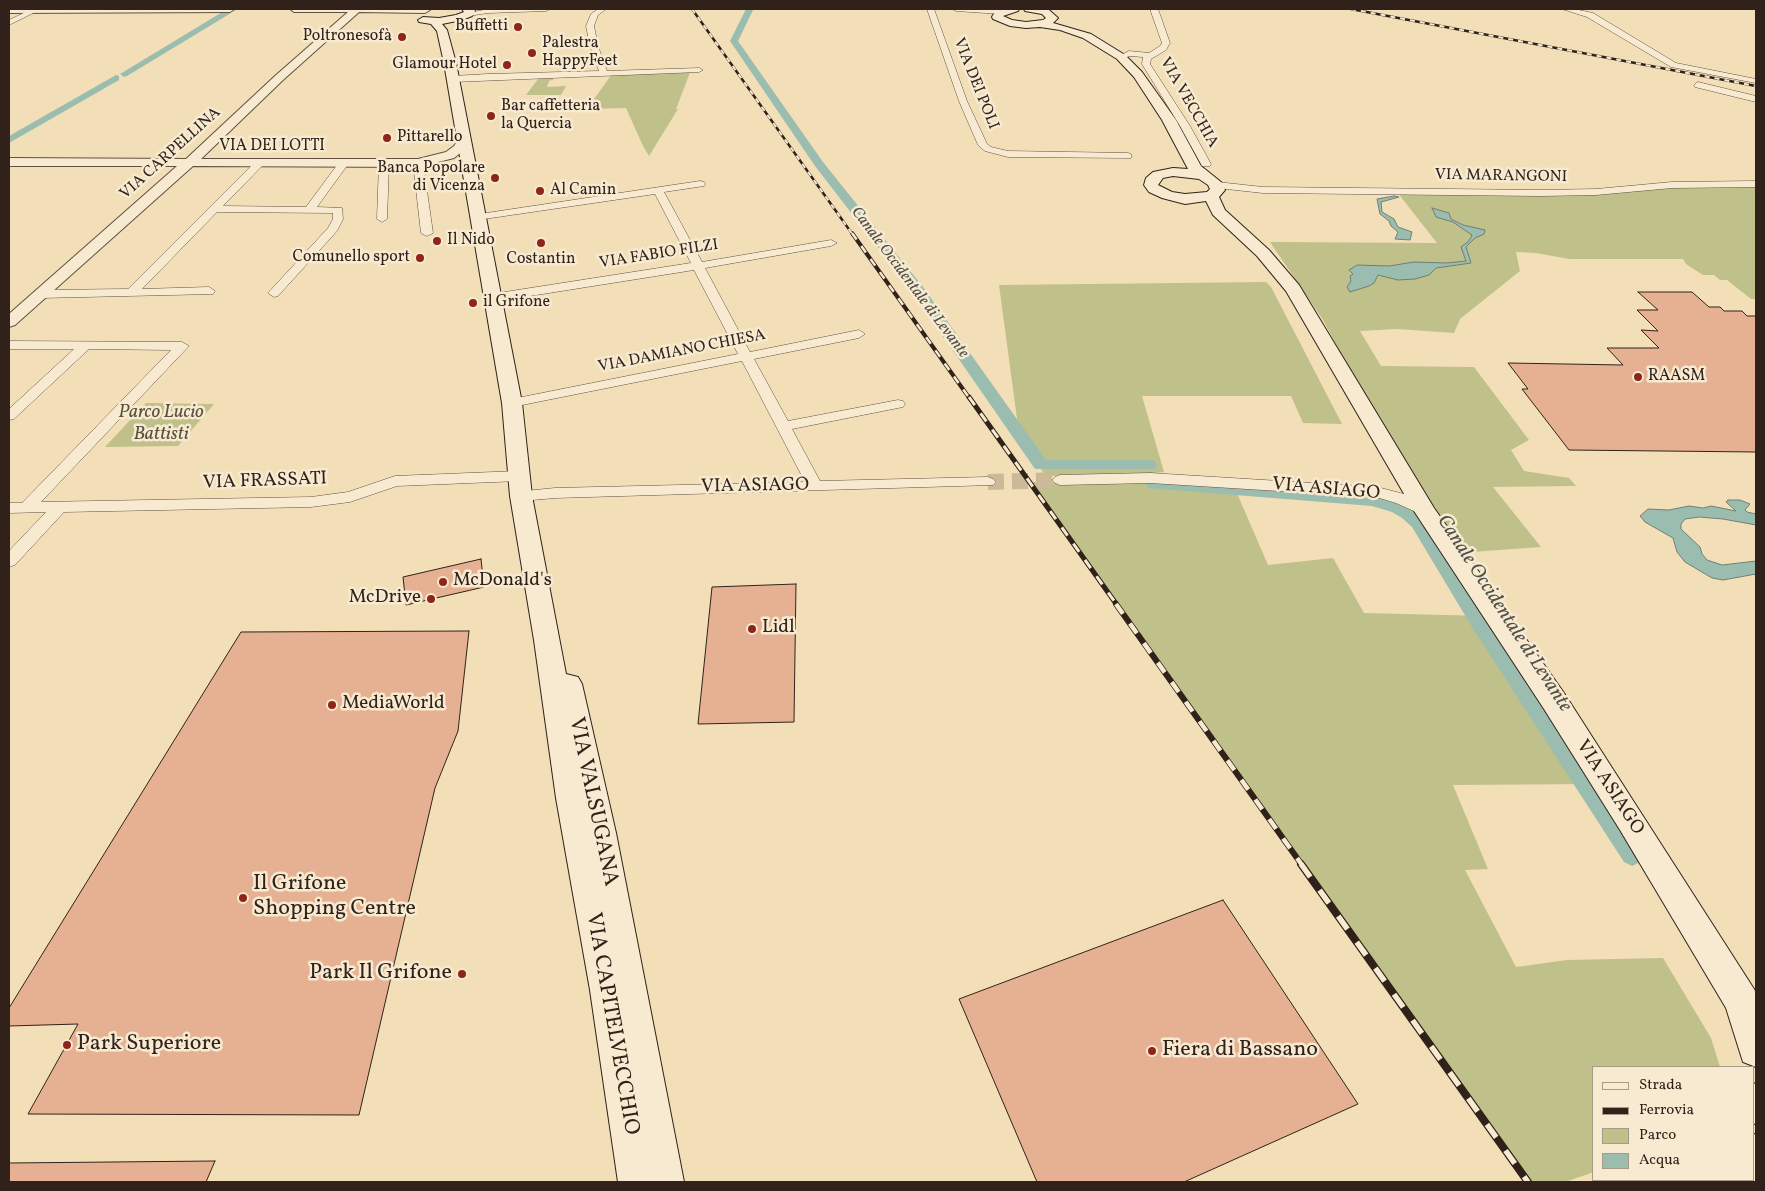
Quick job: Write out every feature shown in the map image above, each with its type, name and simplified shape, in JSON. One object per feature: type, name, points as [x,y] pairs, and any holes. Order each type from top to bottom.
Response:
[{"type":"main road","points":[[1014,9],[999,13],[999,20],[1010,23],[1045,23],[1062,27],[1087,36],[1125,55],[1200,168],[1216,196],[1292,289],[1425,511]]},
{"type":"main road","points":[[1029,9],[1049,13],[1053,18],[1045,23]]},
{"type":"main road","points":[[425,12],[422,19],[438,25],[469,11]]},
{"type":"main road","name":"VIA VALSUGANA","points":[[438,25],[453,80],[525,488],[601,832],[627,985],[664,1182]]},
{"type":"main road","points":[[1200,168],[1158,175],[1151,181],[1151,185],[1154,189],[1167,196],[1185,199],[1216,196]]},
{"type":"main road","name":"VIA CAPITELVECCHIO","points":[[525,488],[571,798],[607,990],[638,1182]]},
{"type":"main road","name":"VIA ASIAGO","points":[[1425,511],[1585,749],[1749,1008],[1756,1049]]},
{"type":"street","points":[[9,10],[230,9]]},
{"type":"street","points":[[294,9],[425,12]]},
{"type":"street","points":[[469,11],[486,9]]},
{"type":"street","points":[[469,11],[546,9]]},
{"type":"street","name":"VIA DEI POLI","points":[[930,9],[963,101],[983,145],[988,149],[1008,154],[1128,156]]},
{"type":"street","points":[[956,9],[999,13]]},
{"type":"street","name":"VIA VECCHIA","points":[[1154,9],[1166,43],[1150,56],[1146,64],[1186,126],[1200,168]]},
{"type":"street","points":[[1560,9],[1583,22]]},
{"type":"street","points":[[1566,9],[1590,15],[1666,61]]},
{"type":"street","points":[[9,23],[35,10]]},
{"type":"street","name":"VIA CARPELLINA","points":[[9,322],[187,164],[279,78],[356,10]]},
{"type":"street","points":[[595,11],[590,26],[594,46],[604,72]]},
{"type":"street","points":[[1125,55],[1150,56]]},
{"type":"street","points":[[1648,59],[1666,61],[1690,69],[1756,81]]},
{"type":"street","points":[[453,80],[604,72],[699,70]]},
{"type":"street","points":[[1698,85],[1756,99]]},
{"type":"street","name":"VIA DEI LOTTI","points":[[429,163],[450,155],[464,140]]},
{"type":"street","name":"VIA DEI LOTTI","points":[[13,161],[187,164],[429,163],[456,167],[468,166]]},
{"type":"street","name":"VIA DEI LOTTI","points":[[310,208],[344,163]]},
{"type":"street","points":[[427,233],[429,163]]},
{"type":"street","points":[[133,291],[259,164]]},
{"type":"street","points":[[382,219],[384,164]]},
{"type":"street","points":[[477,217],[700,184]]},
{"type":"street","name":"VIA MARANGONI","points":[[1216,196],[1244,190],[1560,193],[1672,185],[1756,184]]},
{"type":"street","points":[[658,190],[815,486]]},
{"type":"street","points":[[214,209],[310,208],[338,210],[338,219],[333,229],[274,293]]},
{"type":"street","name":"VIA FABIO FILZI","points":[[492,298],[697,266],[831,242]]},
{"type":"street","points":[[41,294],[209,291]]},
{"type":"street","name":"VIA DAMIANO CHIESA","points":[[513,413],[746,357],[858,334]]},
{"type":"street","points":[[9,345],[182,346],[27,507]]},
{"type":"street","points":[[9,416],[85,346]]},
{"type":"street","points":[[783,426],[898,404]]},
{"type":"street","name":"VIA ASIAGO","points":[[1060,480],[1150,478],[1377,492],[1402,499],[1425,511]]},
{"type":"street","name":"VIA FRASSATI","points":[[9,508],[311,502],[350,497],[395,481],[525,488]]},
{"type":"street","name":"VIA ASIAGO","points":[[1377,492],[1392,489],[1407,481]]},
{"type":"street","name":"VIA ASIAGO","points":[[525,488],[815,486],[988,482]]},
{"type":"street","points":[[9,561],[60,506]]},
{"type":"green space","points":[[691,70],[676,109],[678,109],[649,156],[626,108],[587,109],[612,74]]},
{"type":"green space","points":[[553,78],[553,80],[549,81],[547,87],[566,86],[561,95],[526,95],[538,79]]},
{"type":"green space","points":[[1704,184],[1756,185],[1756,299],[1751,299],[1727,280],[1720,280],[1714,275],[1703,275],[1686,264],[1683,259],[1569,259],[1536,253],[1516,252],[1520,271],[1460,319],[1454,333],[1397,329],[1360,331],[1381,366],[1474,367],[1529,440],[1511,450],[1524,471],[1569,478],[1576,486],[1493,487],[1541,547],[1457,553],[1381,429],[1323,320],[1270,242],[1437,243],[1397,192],[1556,193]]},
{"type":"green space","points":[[1266,282],[1271,287],[1342,424],[1303,423],[1291,396],[1142,396],[1164,472],[1046,476],[1020,441],[999,285]]},
{"type":"green space","name":"Parco Lucio Battisti","points":[[146,403],[214,404],[178,446],[105,447]]},
{"type":"green space","points":[[1096,480],[1233,484],[1268,565],[1333,558],[1364,613],[1486,616],[1597,784],[1453,785],[1488,869],[1465,870],[1516,967],[1567,960],[1663,958],[1711,1038],[1720,1066],[1592,1066],[1592,1173],[1565,1182],[1530,1182],[1031,482]]},
{"type":"water","points":[[1399,197],[1381,202],[1382,212],[1394,219],[1398,227],[1412,232],[1410,240],[1395,239],[1398,232],[1380,214],[1377,199]]},
{"type":"water","points":[[1432,208],[1449,213],[1451,219],[1463,225],[1485,230],[1484,234],[1475,238],[1466,247],[1471,263],[1436,268],[1429,275],[1415,279],[1398,280],[1378,275],[1374,283],[1350,292],[1347,287],[1351,281],[1350,276],[1353,274],[1349,270],[1357,265],[1389,266],[1414,262],[1447,263],[1466,261],[1461,247],[1469,241],[1472,235],[1453,222],[1436,217]]},
{"type":"water","points":[[1728,500],[1740,500],[1750,504],[1745,510],[1756,514],[1756,525],[1699,517],[1685,519],[1681,524],[1681,529],[1700,547],[1702,554],[1707,560],[1722,565],[1756,561],[1756,574],[1723,580],[1712,578],[1685,562],[1677,552],[1673,538],[1645,522],[1640,516],[1648,509],[1669,510],[1689,506],[1703,508],[1711,506],[1736,511],[1726,502]]},
{"type":"building","name":"RAASM","points":[[1638,292],[1692,292],[1709,307],[1720,307],[1724,311],[1742,311],[1747,316],[1756,316],[1756,452],[1569,450],[1522,389],[1528,389],[1508,363],[1623,365],[1607,348],[1659,348],[1641,330],[1658,331],[1637,310],[1658,310]]},
{"type":"building","name":"McDonald's","points":[[481,559],[484,587],[406,605],[403,577]]},
{"type":"building","name":"Lidl","points":[[796,584],[794,722],[698,724],[712,587]]},
{"type":"building","name":"Il Grifone Shopping Centre","points":[[469,631],[458,731],[435,788],[359,1115],[28,1114],[78,1024],[9,1026],[9,1008],[241,632]]},
{"type":"building","name":"Fiera di Bassano","points":[[1223,900],[1358,1104],[1184,1182],[1037,1182],[959,999]]},
{"type":"building","points":[[215,1161],[206,1182],[9,1182],[9,1163]]},
{"type":"waterway","name":"Canale Occidentale di Levante","points":[[749,10],[734,41],[819,164],[918,290],[1041,465],[1149,465]]},
{"type":"waterway","points":[[124,74],[227,13]]},
{"type":"waterway","points":[[9,140],[116,78]]},
{"type":"waterway","name":"Canale Occidentale di Levante","points":[[1154,484],[1373,501],[1398,508],[1408,514],[1418,523],[1479,622],[1632,855]]},
{"type":"tunnel","points":[[988,482],[1060,480]]},
{"type":"railway","points":[[692,9],[853,235]]},
{"type":"railway","points":[[1351,9],[1756,86]]},
{"type":"railway","points":[[852,233],[970,399]]},
{"type":"railway","points":[[969,397],[1117,605]]},
{"type":"railway","points":[[1116,604],[1302,865]]},
{"type":"railway","points":[[1301,864],[1528,1182]]},
{"type":"place","name":"Buffetti","points":[[518,27]]},
{"type":"place","name":"Poltronesofà","points":[[402,37]]},
{"type":"place","name":"Palestra HappyFeet","points":[[532,53]]},
{"type":"place","name":"Glamour Hotel","points":[[507,65]]},
{"type":"place","name":"Bar caffetteria la Quercia","points":[[491,116]]},
{"type":"place","name":"Pittarello","points":[[387,138]]},
{"type":"place","name":"Banca Popolare di Vicenza","points":[[495,178]]},
{"type":"place","name":"Al Camin","points":[[540,191]]},
{"type":"place","name":"Il Nido","points":[[437,241]]},
{"type":"place","name":"Costantin","points":[[541,243]]},
{"type":"place","name":"Comunello sport","points":[[420,258]]},
{"type":"place","name":"il Grifone","points":[[473,303]]},
{"type":"place","name":"RAASM","points":[[1638,377]]},
{"type":"place","name":"McDonald's","points":[[443,582]]},
{"type":"place","name":"McDrive","points":[[431,599]]},
{"type":"place","name":"Lidl","points":[[752,629]]},
{"type":"place","name":"MediaWorld","points":[[332,705]]},
{"type":"place","name":"Il Grifone Shopping Centre","points":[[243,898]]},
{"type":"place","name":"Park Il Grifone","points":[[462,974]]},
{"type":"place","name":"Park Superiore","points":[[67,1045]]},
{"type":"place","name":"Fiera di Bassano","points":[[1152,1051]]}]
